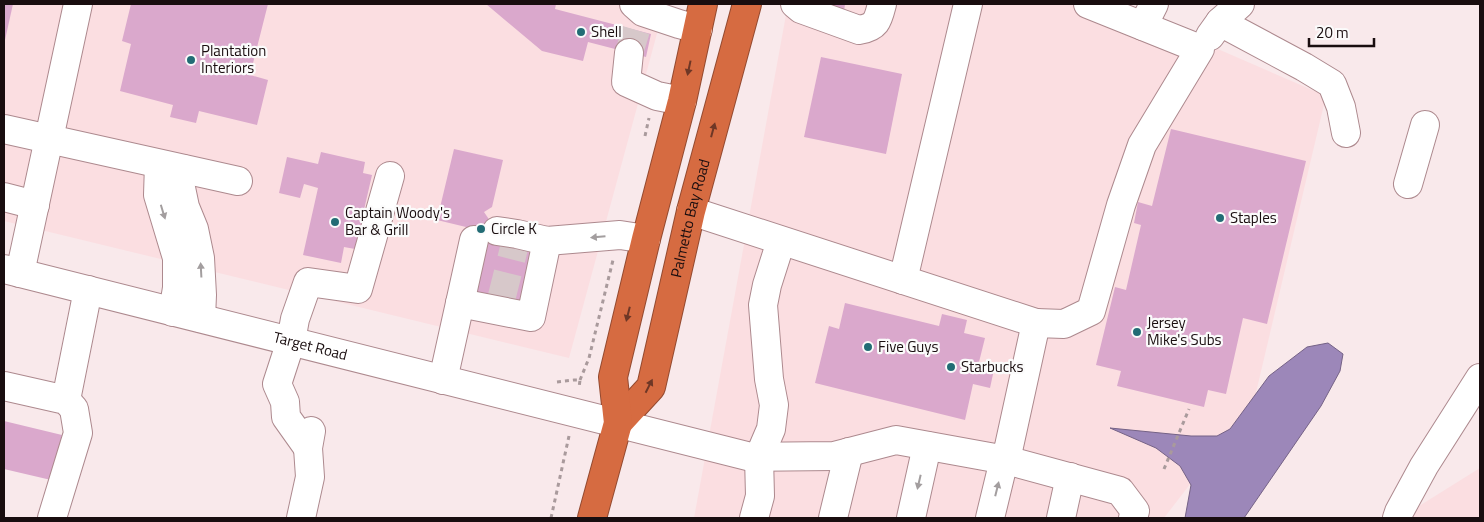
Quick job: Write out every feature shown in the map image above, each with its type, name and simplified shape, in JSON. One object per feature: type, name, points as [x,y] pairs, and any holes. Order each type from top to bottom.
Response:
[{"type":"highway","name":"Palmetto Bay Road","points":[[618,423],[650,388],[691,211],[747,4]]},
{"type":"highway","name":"Palmetto Bay Road","points":[[592,518],[618,423],[613,377],[682,101],[701,16]]},
{"type":"street","points":[[12,271],[35,206],[78,4]]},
{"type":"street","points":[[795,4],[801,10],[859,30],[869,28],[878,20],[882,4]]},
{"type":"street","points":[[903,280],[968,4]]},
{"type":"street","points":[[1088,4],[1149,15],[1200,49]]},
{"type":"street","points":[[691,211],[1036,323],[1064,324],[1091,311],[1121,205],[1142,145],[1200,49],[1220,22],[1240,4]]},
{"type":"street","points":[[682,101],[657,96],[626,82],[636,25],[679,24],[701,16]]},
{"type":"street","points":[[1220,22],[1332,84],[1341,107],[1346,133]]},
{"type":"street","points":[[1408,184],[1425,125]]},
{"type":"street","points":[[4,129],[238,181]]},
{"type":"street","points":[[171,166],[158,194],[177,258],[177,288],[174,312]]},
{"type":"street","points":[[171,166],[180,183],[184,207],[194,229],[200,258],[201,318]]},
{"type":"street","points":[[301,518],[310,477],[308,448],[286,417],[285,402],[276,384],[308,282],[358,289],[390,176]]},
{"type":"street","points":[[4,197],[35,206]]},
{"type":"street","points":[[443,380],[460,303],[500,238],[547,242],[620,235],[646,239]]},
{"type":"street","points":[[754,518],[760,496],[759,457],[771,428],[774,405],[769,379],[763,305],[780,241]]},
{"type":"street","points":[[460,303],[499,305],[531,317],[547,242]]},
{"type":"street","name":"Target Road","points":[[12,271],[751,457],[834,456],[896,440],[1005,460],[1120,491],[1135,510],[1133,518]]},
{"type":"street","points":[[66,400],[88,290]]},
{"type":"street","points":[[990,518],[1036,323]]},
{"type":"street","points":[[1398,518],[1399,512],[1424,466],[1480,378]]},
{"type":"street","points":[[4,386],[66,400],[74,409],[78,433],[52,518]]},
{"type":"street","points":[[911,518],[927,446]]},
{"type":"street","points":[[834,518],[849,452]]},
{"type":"street","points":[[1060,518],[1070,477]]},
{"type":"path","points":[[1164,469],[1189,409]]},
{"type":"shaded area","points":[[4,4],[665,4],[569,358],[4,221]]},
{"type":"shaded area","points":[[788,4],[1114,4],[1326,96],[1254,401],[1164,518],[694,518]]},
{"type":"shaded area","points":[[1328,343],[1343,354],[1340,371],[1321,406],[1244,518],[1185,518],[1191,485],[1180,466],[1156,448],[1110,428],[1191,436],[1217,436],[1230,429],[1269,376],[1307,347]]},
{"type":"shaded area","points":[[1480,468],[1480,518],[1400,518]]},
{"type":"building","points":[[4,4],[13,4],[5,40],[4,40]]},
{"type":"building","name":"Plantation Interiors","points":[[131,4],[268,4],[250,75],[268,80],[257,125],[199,111],[196,123],[170,117],[173,105],[120,91],[131,44],[122,41]]},
{"type":"building","name":"Shell","points":[[486,4],[556,4],[555,9],[651,34],[646,57],[588,42],[583,61],[542,51]]},
{"type":"building","points":[[814,4],[845,4],[844,12]]},
{"type":"building","points":[[821,57],[902,74],[886,154],[804,137]]},
{"type":"building","points":[[1171,129],[1306,161],[1267,324],[1243,318],[1226,394],[1208,390],[1204,407],[1117,386],[1121,371],[1096,365],[1115,287],[1126,290],[1141,225],[1134,223],[1138,202],[1152,206]]},
{"type":"building","name":"Circle K","points":[[454,149],[503,160],[492,207],[484,212],[507,246],[539,253],[527,306],[474,294],[482,254],[466,227],[437,220]]},
{"type":"building","name":"Captain Woody's Bar & Grill","points":[[321,152],[365,162],[363,173],[372,175],[355,249],[344,247],[341,263],[303,255],[318,188],[304,184],[300,198],[279,193],[287,157],[318,164]]},
{"type":"building","points":[[845,303],[939,326],[942,314],[967,320],[964,333],[985,338],[979,362],[995,365],[990,388],[973,384],[965,420],[815,383],[829,326],[839,329]]},
{"type":"building","points":[[4,421],[62,435],[51,480],[4,469]]},
{"type":"tunnel","points":[[629,53],[636,30]]},
{"type":"tunnel","points":[[501,300],[514,248]]},
{"type":"place","name":"Shell","points":[[581,32]]},
{"type":"place","name":"Plantation Interiors","points":[[191,60]]},
{"type":"place","name":"Staples","points":[[1220,218]]},
{"type":"place","name":"Captain Woody's Bar & Grill","points":[[335,222]]},
{"type":"place","name":"Circle K","points":[[481,229]]},
{"type":"place","name":"Jersey Mike's Subs","points":[[1137,332]]},
{"type":"place","name":"Five Guys","points":[[868,347]]},
{"type":"place","name":"Starbucks","points":[[951,367]]}]
